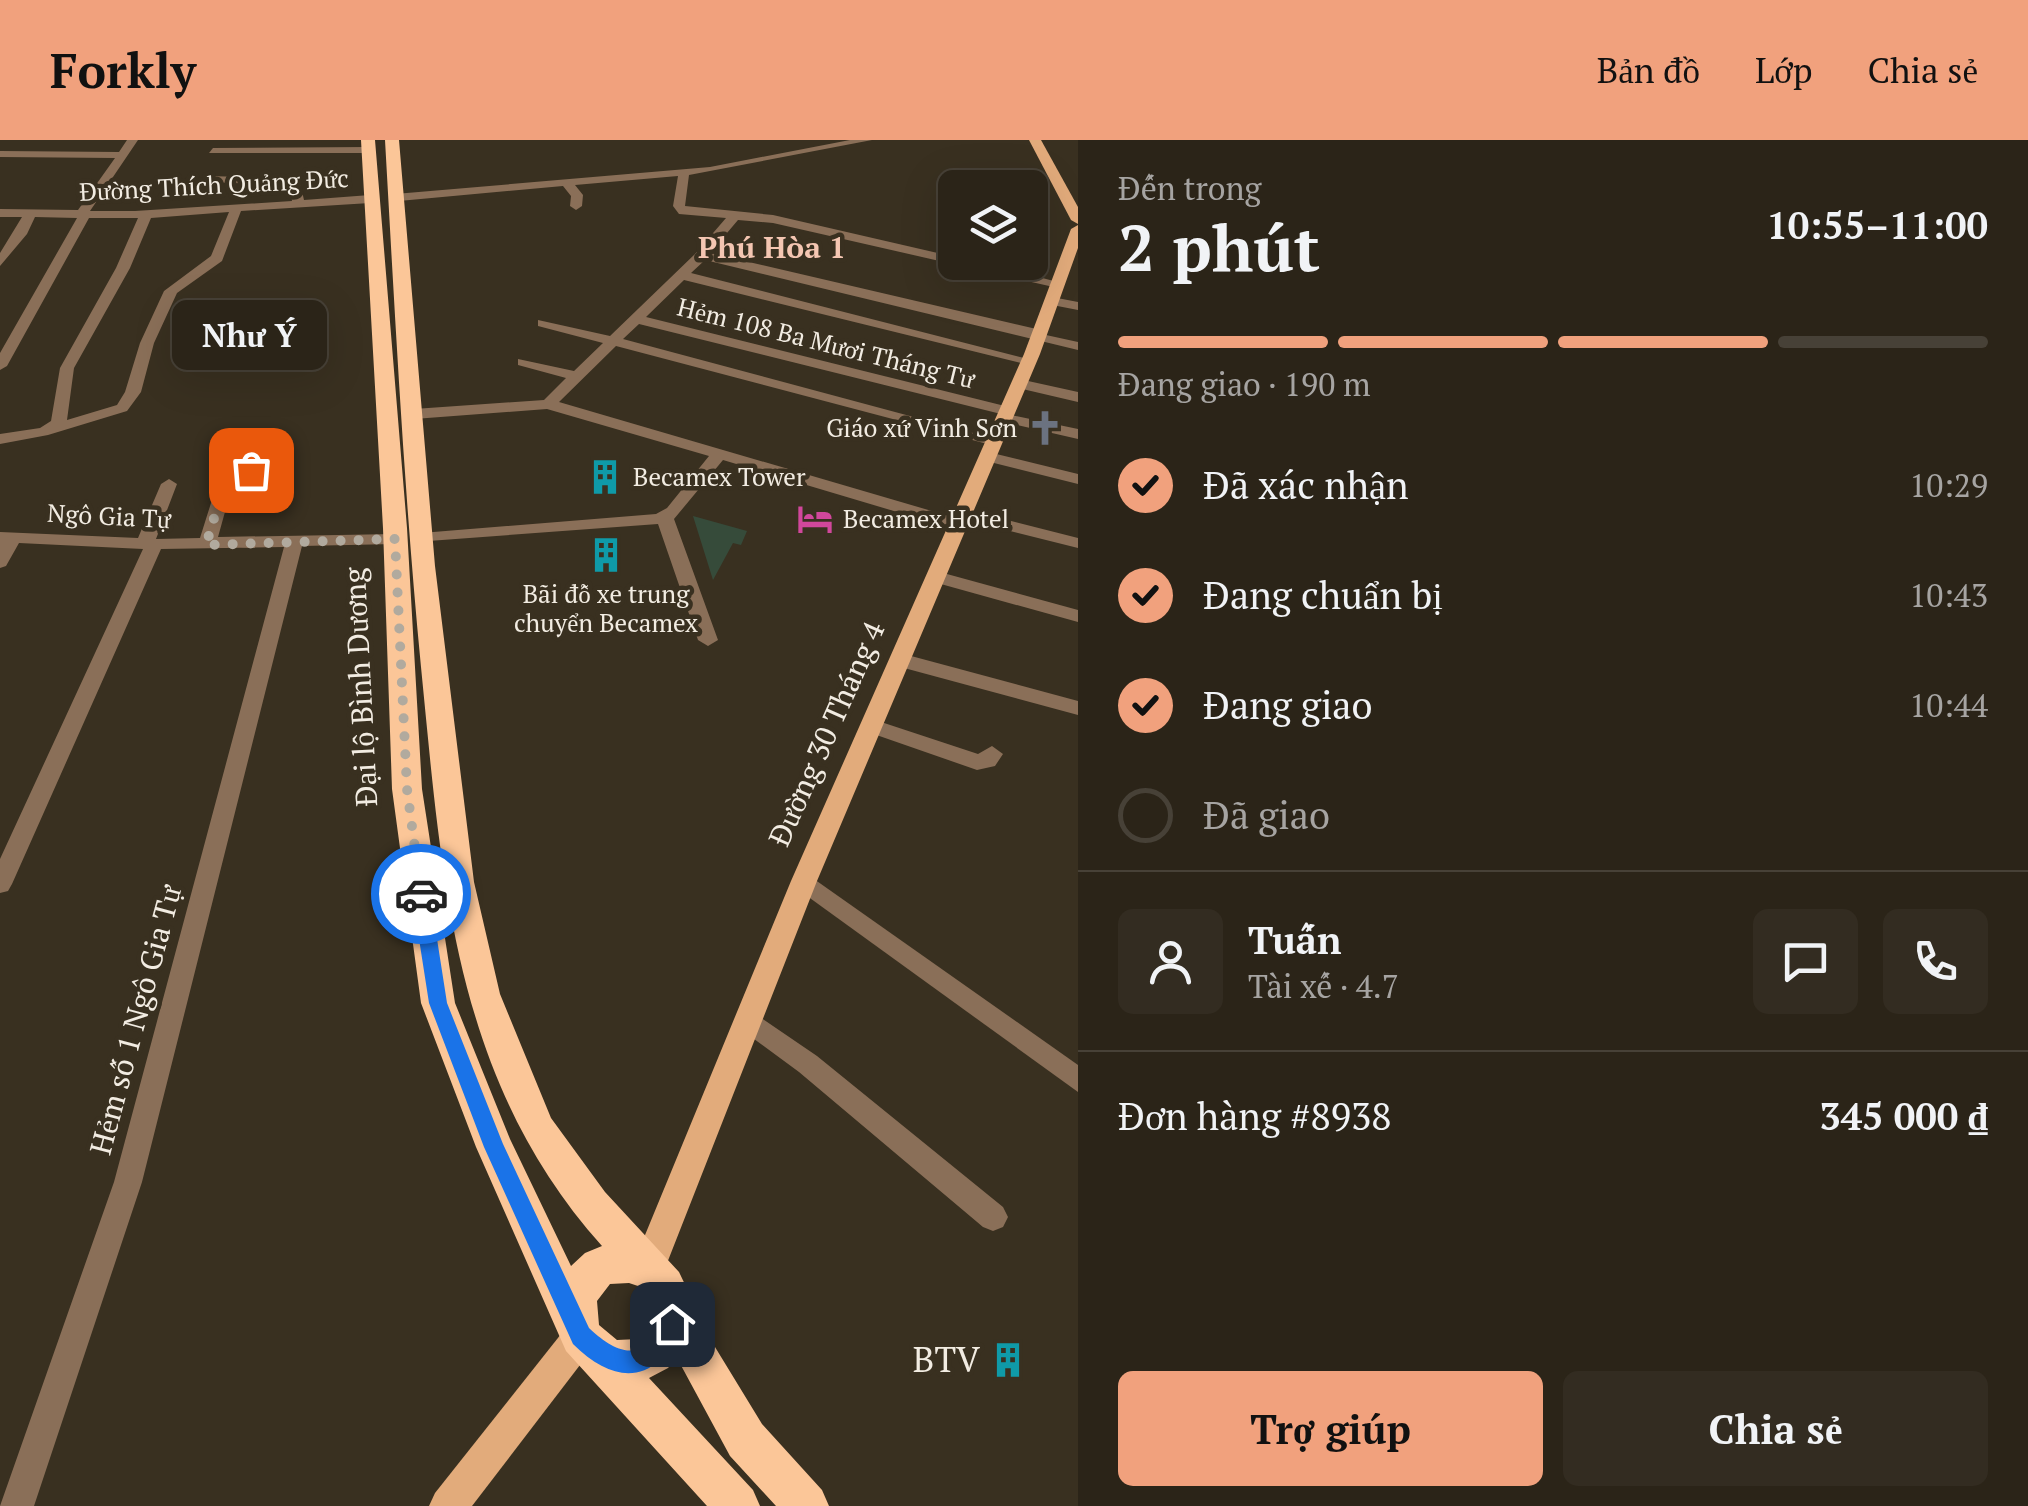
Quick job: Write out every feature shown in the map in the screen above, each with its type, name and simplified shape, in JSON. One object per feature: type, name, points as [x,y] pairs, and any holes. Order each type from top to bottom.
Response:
[{"type":"highway","name":"Đại lộ Bình Dương","points":[[392,140],[414,414],[408,538],[407,789],[438,1003],[494,1147],[586,1337],[737,1506]]},
{"type":"highway","name":"Đại lộ Bình Dương","points":[[368,145],[370,199],[408,538],[458,882],[483,994],[537,1129],[591,1206],[648,1269]]},
{"type":"highway","points":[[370,199],[399,197]]},
{"type":"highway","points":[[674,1304],[667,1339],[658,1351],[631,1363],[586,1337],[578,1291],[595,1269],[621,1261],[648,1269],[660,1280],[674,1304],[700,1362],[746,1440],[806,1506]]},
{"type":"main road","points":[[1036,140],[1078,220]]},
{"type":"main road","name":"Đường 30 Tháng 4","points":[[648,1269],[804,881],[1020,384],[1078,229]]},
{"type":"main road","points":[[448,1506],[586,1337]]},
{"type":"street","points":[[0,366],[83,215],[133,140]]},
{"type":"street","points":[[399,197],[684,173],[831,143],[867,140]]},
{"type":"street","points":[[212,152],[368,145]]},
{"type":"street","points":[[0,154],[123,155]]},
{"type":"street","points":[[684,173],[679,206],[683,212],[773,219],[938,257]]},
{"type":"street","points":[[206,180],[294,183],[299,204]]},
{"type":"street","points":[[566,182],[577,195],[576,206]]},
{"type":"street","name":"Đường Thích Quảng Đức","points":[[0,213],[146,215],[370,199]]},
{"type":"street","points":[[0,439],[111,414],[125,404],[171,291],[217,258],[236,209]]},
{"type":"street","points":[[0,262],[23,231],[30,213]]},
{"type":"street","points":[[53,428],[64,410],[61,390],[67,368],[123,268],[146,215]]},
{"type":"street","points":[[548,404],[702,255],[734,218]]},
{"type":"street","points":[[702,255],[1078,346]]},
{"type":"street","points":[[681,275],[1029,361]]},
{"type":"street","points":[[1018,280],[1055,292],[1078,306]]},
{"type":"street","name":"Hẻm 108 Ba Mươi Tháng Tư","points":[[634,318],[1078,434]]},
{"type":"street","points":[[543,323],[991,449],[1078,479]]},
{"type":"street","points":[[523,362],[576,376]]},
{"type":"street","points":[[1020,384],[1078,396]]},
{"type":"street","points":[[414,414],[548,404],[962,519],[1078,543]]},
{"type":"street","points":[[708,640],[664,518],[720,453]]},
{"type":"street","points":[[206,545],[228,472],[284,463]]},
{"type":"street","points":[[0,884],[149,544],[169,484]]},
{"type":"street","name":"Ngô Gia Tự","points":[[7,537],[206,545],[408,538],[664,518]]},
{"type":"street","points":[[0,562],[7,537]]},
{"type":"street","name":"Hẻm số 1 Ngô Gia Tự","points":[[17,1506],[128,1182],[294,542]]},
{"type":"street","points":[[936,577],[1078,616]]},
{"type":"street","points":[[900,660],[1078,708]]},
{"type":"street","points":[[872,726],[977,762],[992,754]]},
{"type":"street","points":[[804,881],[1078,1080]]},
{"type":"street","points":[[748,1020],[808,1064],[992,1217]]},
{"type":"green space","points":[[693,516],[747,531],[741,545],[733,543],[713,580]]},
{"type":"way so far","points":[[251,470],[228,472],[206,545],[395,539],[407,789],[421,894]]},
{"type":"place","name":"Giáo xứ Vinh Sơn","points":[[1045,428]]},
{"type":"place","name":"Như Ý","points":[[251,470]]},
{"type":"place","name":"Becamex Tower","points":[[605,477]]},
{"type":"place","name":"Becamex Hotel","points":[[815,519]]},
{"type":"place","name":"Bãi đỗ xe trung chuyển Becamex","points":[[606,555]]},
{"type":"place","name":"BTV","points":[[1008,1360]]},
{"type":"district","name":"Phú Hòa 1","points":[[772,248]]},
{"type":"route","points":[[421,894],[438,1003],[494,1147],[581,1336],[601,1356],[631,1363],[658,1351],[672,1324]]}]
